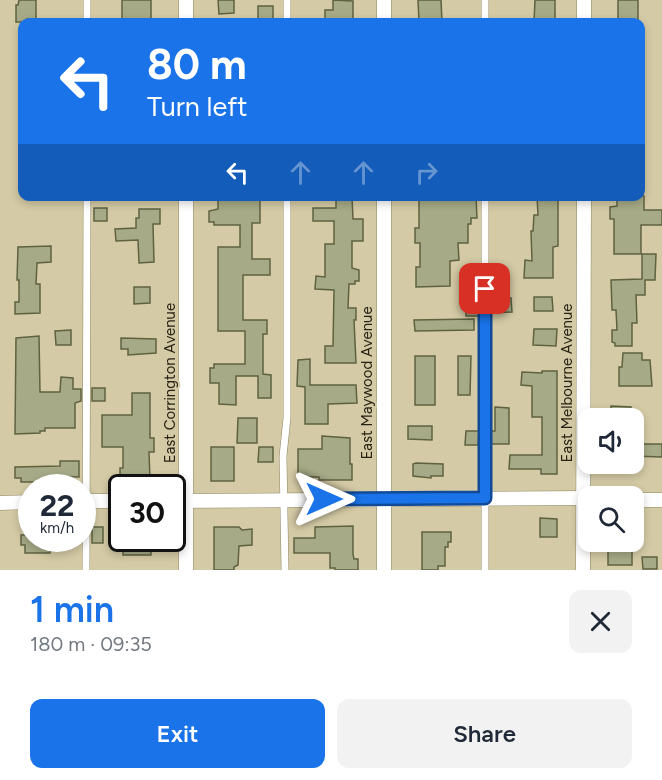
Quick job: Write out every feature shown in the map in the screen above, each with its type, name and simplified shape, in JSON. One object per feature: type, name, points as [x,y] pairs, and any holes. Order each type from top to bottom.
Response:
[{"type":"street","points":[[186,0],[186,18]]},
{"type":"street","points":[[384,0],[384,18]]},
{"type":"street","points":[[584,0],[584,18]]},
{"type":"street","name":"East Corrington Avenue","points":[[180,474],[186,201]]},
{"type":"street","name":"East Maywood Avenue","points":[[384,201],[384,570]]},
{"type":"street","name":"East Melbourne Avenue","points":[[584,201],[586,486]]},
{"type":"street","points":[[186,501],[578,498]]},
{"type":"street","points":[[644,500],[662,500]]},
{"type":"street","points":[[0,503],[18,502]]},
{"type":"street","name":"East Corrington Avenue","points":[[184,552],[186,570]]},
{"type":"street","name":"East Melbourne Avenue","points":[[583,570],[584,552]]},
{"type":"lane","points":[[87,0],[87,18]]},
{"type":"lane","points":[[287,0],[287,18]]},
{"type":"lane","points":[[485,0],[485,18]]},
{"type":"lane","points":[[84,474],[87,201]]},
{"type":"lane","points":[[285,570],[283,456],[286,429],[287,201]]},
{"type":"lane","points":[[485,201],[485,570]]},
{"type":"lane","points":[[85,552],[86,570]]},
{"type":"building","points":[[19,0],[36,0],[36,18],[18,18],[16,22],[16,5]]},
{"type":"building","points":[[122,0],[151,0],[151,18],[122,18]]},
{"type":"building","points":[[218,0],[234,0],[234,13],[219,14]]},
{"type":"building","points":[[333,0],[353,1],[353,18],[325,18],[325,10],[333,10]]},
{"type":"building","points":[[418,0],[441,0],[442,18],[419,18]]},
{"type":"building","points":[[535,0],[555,0],[555,18],[534,18]]},
{"type":"building","points":[[618,0],[638,0],[638,18],[618,18]]},
{"type":"building","points":[[258,6],[273,6],[273,18],[258,18]]},
{"type":"building","points":[[218,201],[260,201],[260,223],[252,223],[252,259],[270,259],[270,275],[243,275],[243,320],[267,320],[267,334],[263,334],[263,374],[271,375],[271,398],[258,398],[258,376],[236,376],[236,405],[219,404],[219,383],[210,383],[210,368],[214,368],[214,364],[245,364],[245,331],[218,331],[218,247],[240,247],[240,225],[214,225],[214,222],[209,222],[209,211],[218,209]]},
{"type":"building","points":[[336,201],[352,201],[353,219],[363,219],[363,241],[352,241],[352,268],[359,270],[359,281],[349,284],[348,308],[356,308],[356,320],[354,320],[356,363],[325,363],[325,346],[333,346],[334,290],[315,289],[316,276],[325,277],[325,244],[334,244],[334,221],[313,221],[313,208],[336,208]]},
{"type":"building","points":[[419,201],[476,201],[477,218],[471,218],[471,224],[468,224],[468,243],[458,243],[459,260],[450,261],[450,286],[416,287],[416,267],[420,267],[420,243],[415,243],[415,228],[419,228]]},
{"type":"building","points":[[537,201],[558,201],[558,246],[553,247],[553,278],[524,278],[525,260],[532,261],[531,231],[533,231],[534,215],[538,215]]},
{"type":"building","points":[[617,201],[644,201],[644,210],[662,210],[662,225],[641,225],[641,254],[614,254],[614,219],[610,219],[610,207],[617,206]]},
{"type":"building","points":[[94,208],[107,208],[107,221],[94,221]]},
{"type":"building","points":[[139,209],[160,209],[160,224],[153,224],[154,262],[139,263],[138,240],[116,241],[115,229],[136,228]]},
{"type":"building","points":[[51,246],[51,262],[37,263],[36,284],[40,284],[40,313],[15,314],[15,302],[19,302],[18,247]]},
{"type":"building","points":[[642,254],[656,254],[655,280],[645,280],[645,295],[636,295],[637,323],[632,323],[632,346],[615,346],[612,342],[612,330],[617,330],[616,310],[612,310],[611,280],[642,279]]},
{"type":"building","points":[[134,287],[150,287],[150,303],[134,304]]},
{"type":"building","points":[[466,290],[479,290],[479,316],[466,316]]},
{"type":"building","points":[[534,297],[552,297],[553,311],[534,311]]},
{"type":"building","points":[[491,298],[511,298],[512,312],[491,313]]},
{"type":"building","points":[[474,319],[474,330],[415,331],[414,320]]},
{"type":"building","points":[[534,329],[557,329],[556,346],[533,345]]},
{"type":"building","points":[[71,330],[71,345],[56,345],[55,331]]},
{"type":"building","points":[[39,336],[40,392],[60,392],[61,377],[73,378],[73,389],[81,389],[81,401],[75,403],[75,428],[45,428],[45,431],[40,431],[40,433],[15,434],[16,338]]},
{"type":"building","points":[[121,338],[156,339],[156,353],[128,355],[128,349],[121,349]]},
{"type":"building","points":[[623,353],[642,353],[642,360],[650,360],[652,386],[619,386],[619,367],[622,367]]},
{"type":"building","points":[[415,356],[435,356],[435,405],[415,405]]},
{"type":"building","points":[[458,356],[471,356],[470,395],[458,395]]},
{"type":"building","points":[[310,359],[310,385],[356,385],[357,403],[328,404],[328,424],[305,424],[305,387],[297,386],[298,360]]},
{"type":"building","points":[[542,371],[557,371],[557,474],[541,474],[541,469],[509,469],[510,455],[542,455],[542,417],[532,417],[532,386],[521,385],[522,372],[542,373]]},
{"type":"building","points":[[92,388],[105,388],[105,401],[92,401]]},
{"type":"building","points":[[132,393],[150,393],[150,438],[154,438],[154,452],[149,452],[150,474],[120,474],[120,468],[123,468],[123,447],[102,447],[102,415],[132,415]]},
{"type":"building","points":[[611,406],[631,407],[631,408],[611,408]]},
{"type":"building","points":[[495,407],[509,408],[509,444],[491,444],[491,431],[495,431]]},
{"type":"building","points":[[238,418],[257,418],[257,443],[237,443]]},
{"type":"building","points":[[408,426],[432,426],[432,440],[408,439]]},
{"type":"building","points":[[466,431],[479,431],[478,445],[465,445]]},
{"type":"building","points":[[322,436],[350,438],[352,480],[319,480],[319,477],[298,477],[298,449],[322,449]]},
{"type":"building","points":[[644,444],[662,444],[662,457],[644,456]]},
{"type":"building","points":[[211,447],[234,447],[234,481],[211,481]]},
{"type":"building","points":[[259,447],[273,447],[273,462],[258,462]]},
{"type":"building","points":[[60,461],[79,461],[79,474],[18,474],[18,478],[15,478],[15,467],[60,466]]},
{"type":"building","points":[[413,464],[443,464],[443,476],[431,476],[431,478],[413,476]]},
{"type":"building","points":[[540,518],[557,519],[557,537],[540,537]]},
{"type":"building","points":[[353,526],[353,554],[354,559],[358,559],[358,570],[330,568],[330,553],[294,553],[294,538],[315,538],[315,527]]},
{"type":"building","points":[[96,527],[103,527],[103,543],[96,543]]},
{"type":"building","points":[[214,527],[252,529],[252,545],[239,546],[238,565],[234,567],[234,570],[214,570]]},
{"type":"building","points":[[422,532],[451,532],[451,542],[448,542],[448,547],[445,547],[445,566],[438,566],[438,570],[422,570]]},
{"type":"building","points":[[25,552],[50,552],[50,553]]},
{"type":"building","points":[[123,552],[151,552],[151,555],[123,555]]},
{"type":"building","points":[[608,552],[632,552],[632,565],[608,565]]},
{"type":"building","points":[[642,557],[657,557],[657,569],[643,569]]},
{"type":"route","points":[[324,499],[485,498],[485,289]]}]
